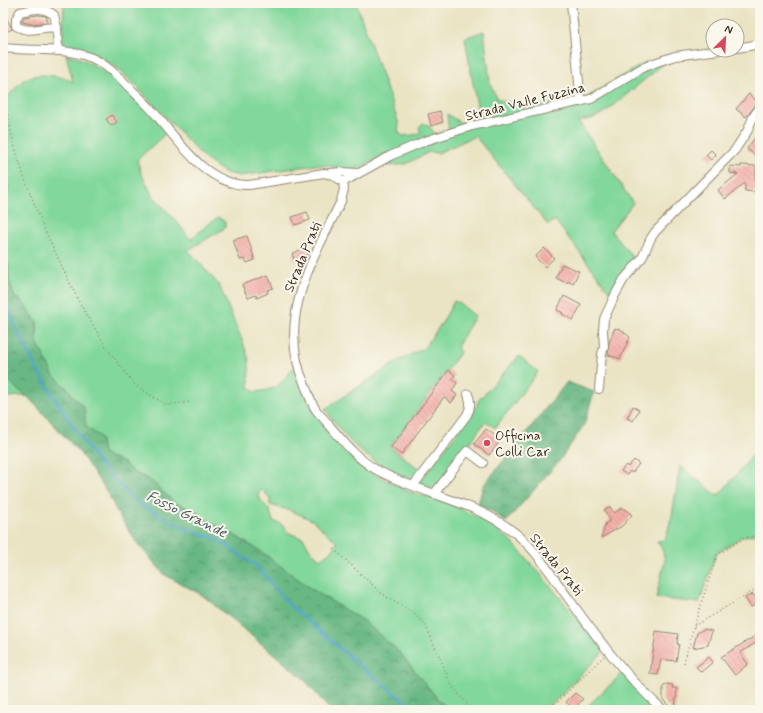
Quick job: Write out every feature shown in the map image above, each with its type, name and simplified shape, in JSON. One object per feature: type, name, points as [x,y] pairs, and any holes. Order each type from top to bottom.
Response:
[{"type":"street","points":[[571,3],[581,102]]},
{"type":"street","points":[[57,28],[50,27],[32,31],[24,30],[16,26],[16,19],[20,12],[40,9],[48,10],[54,15],[57,28],[58,52]]},
{"type":"street","points":[[745,47],[760,44]]},
{"type":"street","points":[[3,48],[75,52],[100,62],[149,107],[195,160],[205,169],[223,180],[243,186],[317,173],[359,173]]},
{"type":"street","name":"Strada Valle Fuzzina","points":[[343,182],[390,156],[431,139],[472,126],[591,100],[642,68],[675,56],[705,52]]},
{"type":"street","points":[[599,389],[604,347],[604,319],[624,279],[642,258],[655,232],[735,150],[760,107]]},
{"type":"street","points":[[329,173],[343,182]]},
{"type":"street","name":"Strada Valle Fuzzina","points":[[341,201],[359,173]]},
{"type":"street","name":"Strada Prati","points":[[343,182],[344,189],[341,201],[306,273],[295,313],[294,344],[296,359],[299,372],[315,409],[352,451],[374,468],[493,518],[514,532],[533,550],[608,652],[642,690],[663,710]]},
{"type":"street","points":[[414,486],[467,415],[471,405],[471,400],[468,394]]},
{"type":"street","points":[[434,494],[467,451],[483,463]]},
{"type":"path","points":[[3,55],[5,100],[12,141],[21,170],[44,229],[79,302],[108,350],[135,385],[166,405],[190,402]]},
{"type":"path","points":[[684,663],[694,626],[717,555],[744,538],[760,534]]},
{"type":"path","points":[[334,549],[382,594],[413,613],[424,624],[452,686],[472,710]]},
{"type":"path","points":[[694,626],[760,587]]},
{"type":"path","points":[[549,710],[608,652]]},
{"type":"green space","points":[[64,3],[356,3],[399,124],[398,132],[403,136],[421,134],[419,127],[423,123],[429,126],[436,135],[449,133],[447,114],[461,123],[479,117],[465,38],[484,31],[490,83],[497,99],[523,106],[540,106],[551,102],[584,99],[645,63],[666,62],[604,113],[591,119],[578,121],[633,203],[611,231],[636,261],[613,291],[609,291],[555,220],[548,225],[475,136],[438,153],[429,152],[406,164],[390,166],[388,153],[355,170],[315,165],[240,176],[226,173],[206,160],[116,67],[84,49],[64,47]]},
{"type":"green space","points":[[66,54],[95,66],[122,85],[146,108],[167,132],[137,160],[141,173],[152,195],[178,223],[190,239],[218,217],[225,222],[225,228],[188,250],[219,285],[249,360],[249,387],[255,392],[273,388],[285,379],[293,368],[304,395],[341,447],[367,470],[407,491],[445,502],[464,510],[486,522],[510,540],[543,577],[604,651],[545,710],[449,710],[310,588],[260,551],[222,528],[212,524],[196,511],[175,503],[151,481],[133,472],[125,464],[108,457],[103,453],[100,438],[86,427],[83,407],[73,397],[69,390],[53,375],[37,342],[37,322],[15,298],[9,281],[8,264],[3,257],[3,222],[8,187],[3,178],[3,70],[5,100],[25,79],[30,77],[49,75],[73,82]],"holes":[[[262,489],[270,499],[270,505],[289,510],[312,520],[337,542],[334,549],[320,559],[310,550],[304,539],[289,533],[281,524],[273,521],[269,509],[258,495]]]},
{"type":"green space","points":[[3,178],[8,187],[3,222]]},
{"type":"green space","points":[[3,257],[8,264],[9,281],[15,298],[20,299],[37,322],[37,342],[53,375],[84,407],[86,427],[100,437],[103,453],[108,457],[125,464],[133,472],[151,481],[175,503],[196,511],[212,524],[222,528],[260,551],[310,588],[365,622],[399,652],[437,698],[449,710],[330,710],[303,678],[202,595],[165,575],[137,543],[117,512],[107,492],[80,453],[27,396],[17,389],[3,375]]},
{"type":"green space","points":[[454,301],[459,303],[475,316],[457,347],[460,353],[390,447],[426,474],[477,406],[478,401],[519,356],[538,372],[495,428],[486,421],[435,489],[402,476],[370,458],[348,439],[325,409],[398,361],[424,348],[444,320]]},
{"type":"green space","points":[[3,375],[17,389],[27,396],[3,397]]},
{"type":"green space","points":[[567,382],[594,392],[584,425],[560,460],[506,522],[493,512],[478,505],[483,486]]},
{"type":"green space","points":[[760,447],[760,533],[741,537],[716,554],[699,603],[656,598],[665,560],[662,549],[657,541],[665,540],[672,516],[680,466],[718,496]]},
{"type":"green space","points":[[623,673],[659,710],[583,710]]},
{"type":"building","points":[[3,11],[12,29],[6,32],[3,26]]},
{"type":"building","points":[[38,15],[46,16],[48,22],[32,24],[22,22],[24,17]]},
{"type":"building","points":[[749,94],[758,102],[746,117],[736,109]]},
{"type":"building","points":[[440,111],[443,122],[431,126],[428,114]]},
{"type":"building","points":[[112,115],[117,122],[111,126],[106,119]]},
{"type":"building","points":[[754,139],[760,143],[760,159],[747,149]]},
{"type":"building","points":[[711,150],[716,155],[711,160],[706,155]]},
{"type":"building","points":[[741,165],[757,166],[755,179],[759,180],[758,192],[745,191],[745,183],[725,199],[718,190],[738,174],[730,173],[730,166],[741,167]]},
{"type":"building","points":[[307,212],[310,220],[295,225],[292,217]]},
{"type":"building","points":[[247,236],[255,260],[247,263],[245,259],[240,260],[233,240]]},
{"type":"building","points":[[306,247],[309,254],[295,261],[292,254]]},
{"type":"building","points":[[544,248],[554,258],[545,267],[535,257]]},
{"type":"building","points":[[562,264],[579,271],[573,284],[556,278]]},
{"type":"building","points":[[268,275],[273,288],[267,290],[268,293],[257,298],[256,295],[248,298],[242,285]]},
{"type":"building","points":[[564,296],[581,305],[573,320],[557,310]]},
{"type":"building","points":[[615,328],[621,330],[630,337],[620,359],[608,355],[609,343]]},
{"type":"building","points":[[449,370],[455,375],[452,379],[457,383],[452,391],[457,395],[451,403],[444,397],[401,455],[391,447]]},
{"type":"building","points":[[633,406],[639,410],[633,421],[627,418]]},
{"type":"building","points":[[486,429],[501,440],[489,455],[474,444]]},
{"type":"building","points":[[634,460],[639,464],[632,473],[630,471],[627,475],[621,471],[626,465],[628,467]]},
{"type":"building","points":[[610,507],[614,513],[622,508],[627,510],[632,515],[622,526],[601,538],[606,523],[610,520],[604,510]]},
{"type":"building","points":[[753,594],[759,603],[751,607],[745,598]]},
{"type":"building","points":[[704,629],[712,631],[708,645],[693,648],[697,633]]},
{"type":"building","points":[[656,631],[678,634],[677,644],[679,644],[676,661],[661,659],[658,675],[650,674]]},
{"type":"building","points":[[760,633],[760,640],[740,653],[748,664],[735,675],[721,657]]},
{"type":"building","points":[[709,657],[713,662],[701,672],[696,667]]},
{"type":"building","points":[[666,684],[673,685],[672,688],[677,688],[675,710],[673,710],[663,700],[663,687]]},
{"type":"building","points":[[575,693],[583,699],[574,709],[566,702]]},
{"type":"waterway","name":"Fosso Grande","points":[[3,293],[16,327],[36,368],[66,416],[100,465],[136,502],[183,528],[216,539],[258,567],[286,602],[359,665],[415,710]]},
{"type":"place","name":"Officina Colli Car","points":[[487,443]]}]
